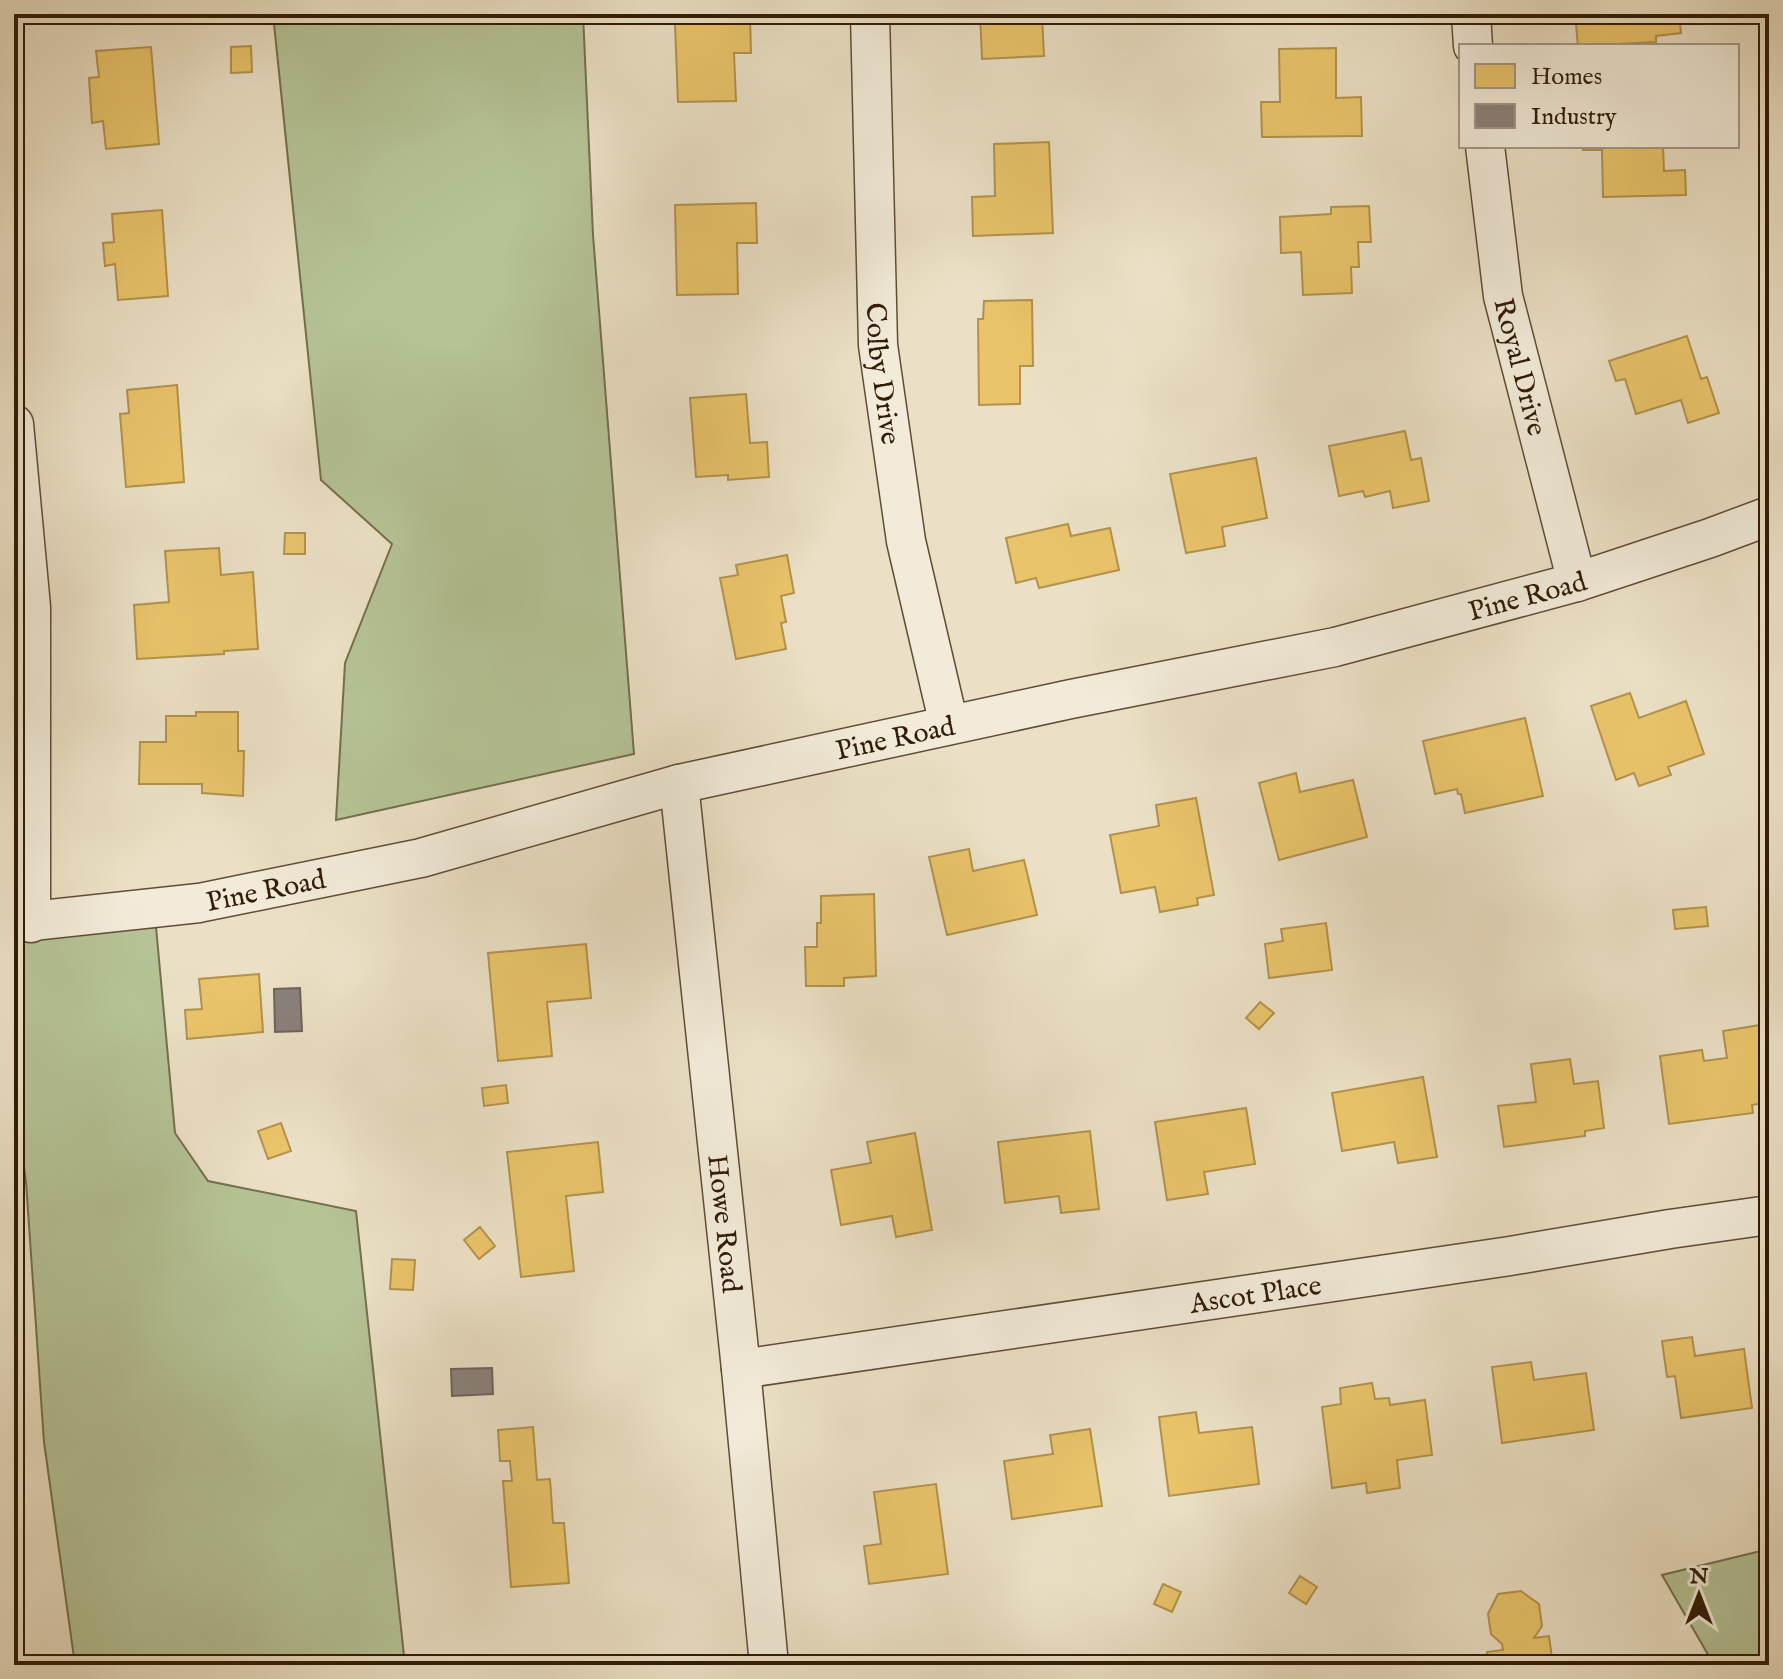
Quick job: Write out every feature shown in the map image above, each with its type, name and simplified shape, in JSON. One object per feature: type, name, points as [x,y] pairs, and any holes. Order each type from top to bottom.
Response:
[{"type":"street","name":"Colby Drive","points":[[870,14],[878,345],[906,541],[949,725]]},
{"type":"street","points":[[1471,14],[1473,44]]},
{"type":"street","name":"Royal Drive","points":[[1485,148],[1503,296],[1577,582]]},
{"type":"street","points":[[14,424],[31,607],[23,923]]},
{"type":"street","name":"Pine Road","points":[[23,923],[199,903],[421,858],[679,784],[949,725],[1335,647],[1577,582],[1769,516]]},
{"type":"street","name":"Howe Road","points":[[679,784],[769,1665]]},
{"type":"street","name":"Ascot Place","points":[[741,1369],[1769,1215]]},
{"type":"green space","points":[[273,14],[583,14],[593,235],[634,754],[336,820],[345,663],[392,544],[321,480]]},
{"type":"green space","points":[[156,927],[175,1133],[208,1181],[356,1211],[405,1665],[75,1665],[44,1442],[26,1182],[14,1092],[14,937]]},
{"type":"green space","points":[[1769,1549],[1769,1665],[1714,1665],[1662,1575]]},
{"type":"building: Homes","points":[[750,14],[751,53],[734,53],[736,101],[678,102],[675,24],[709,23],[709,15]]},
{"type":"building: Homes","points":[[980,14],[1042,14],[1044,56],[982,59]]},
{"type":"building: Homes","points":[[1575,14],[1679,14],[1681,33],[1656,36],[1656,42],[1578,44]]},
{"type":"building: Homes","points":[[251,46],[252,72],[231,73],[231,47]]},
{"type":"building: Homes","points":[[151,47],[159,144],[106,149],[103,121],[92,123],[89,78],[99,77],[96,51]]},
{"type":"building: Homes","points":[[1336,48],[1336,98],[1361,97],[1362,136],[1262,137],[1261,102],[1280,102],[1279,49]]},
{"type":"building: Homes","points":[[1049,142],[1053,233],[973,236],[972,197],[995,196],[994,144]]},
{"type":"building: Homes","points":[[1663,148],[1664,171],[1685,170],[1686,195],[1603,197],[1602,150],[1583,150]]},
{"type":"building: Homes","points":[[756,203],[757,243],[737,243],[738,294],[677,295],[675,205]]},
{"type":"building: Homes","points":[[1369,206],[1371,242],[1358,242],[1359,267],[1351,267],[1352,293],[1303,295],[1301,252],[1281,253],[1280,217],[1331,214],[1331,207]]},
{"type":"building: Homes","points":[[162,210],[168,296],[118,300],[115,264],[105,266],[103,243],[114,242],[112,214]]},
{"type":"building: Homes","points":[[1032,300],[1033,366],[1020,366],[1020,404],[979,405],[978,319],[983,319],[984,301]]},
{"type":"building: Homes","points":[[1687,336],[1701,379],[1707,377],[1719,413],[1688,423],[1681,400],[1636,414],[1625,379],[1616,381],[1609,361]]},
{"type":"building: Homes","points":[[177,385],[184,482],[126,487],[120,414],[129,413],[127,390]]},
{"type":"building: Homes","points":[[746,394],[750,443],[767,442],[769,477],[728,480],[728,475],[696,477],[690,398]]},
{"type":"building: Homes","points":[[1405,431],[1411,460],[1421,458],[1429,501],[1393,508],[1390,491],[1365,497],[1363,491],[1339,496],[1329,446]]},
{"type":"building: Homes","points":[[1256,458],[1267,518],[1222,527],[1225,546],[1186,553],[1170,474]]},
{"type":"building: Homes","points":[[1068,524],[1071,536],[1110,528],[1119,570],[1039,588],[1036,578],[1016,583],[1006,538]]},
{"type":"building: Homes","points":[[285,533],[305,533],[305,554],[284,554]]},
{"type":"building: Homes","points":[[219,548],[221,575],[253,572],[258,649],[137,659],[134,605],[169,602],[165,551]]},
{"type":"building: Homes","points":[[787,555],[794,593],[781,596],[786,622],[781,623],[786,649],[736,659],[720,578],[738,575],[736,565]]},
{"type":"building: Homes","points":[[1630,693],[1639,718],[1686,701],[1704,754],[1668,767],[1671,775],[1639,786],[1634,773],[1616,780],[1591,706]]},
{"type":"building: Homes","points":[[196,712],[238,712],[238,751],[244,751],[243,796],[202,793],[202,784],[139,784],[140,742],[166,742],[166,716],[196,716]]},
{"type":"building: Homes","points":[[1525,718],[1543,796],[1465,813],[1457,789],[1435,794],[1423,741]]},
{"type":"building: Homes","points":[[1296,773],[1300,792],[1353,780],[1367,837],[1279,860],[1259,783]]},
{"type":"building: Homes","points":[[1196,798],[1214,895],[1197,898],[1198,905],[1160,912],[1155,887],[1121,893],[1110,835],[1159,826],[1156,805]]},
{"type":"building: Homes","points":[[969,849],[973,871],[1024,860],[1037,915],[947,935],[929,857]]},
{"type":"building: Homes","points":[[874,894],[876,976],[844,978],[844,986],[806,986],[805,947],[817,947],[821,896]]},
{"type":"building: Homes","points":[[1706,907],[1708,926],[1675,929],[1673,910]]},
{"type":"building: Homes","points":[[1326,923],[1332,970],[1269,978],[1265,944],[1283,941],[1281,929]]},
{"type":"building: Homes","points":[[586,944],[591,998],[547,1002],[552,1056],[498,1061],[488,953]]},
{"type":"building: Homes","points":[[259,974],[263,1032],[187,1039],[185,1010],[202,1009],[199,979]]},
{"type":"building: Homes","points":[[1260,1002],[1274,1013],[1259,1029],[1246,1018]]},
{"type":"building: Homes","points":[[1760,1025],[1769,1102],[1752,1105],[1753,1113],[1669,1124],[1660,1056],[1702,1050],[1704,1061],[1727,1058],[1723,1031]]},
{"type":"building: Homes","points":[[1570,1059],[1574,1084],[1598,1081],[1604,1128],[1585,1131],[1585,1136],[1504,1147],[1498,1106],[1536,1102],[1531,1064]]},
{"type":"building: Homes","points":[[1423,1077],[1437,1157],[1398,1163],[1394,1142],[1342,1151],[1332,1093]]},
{"type":"building: Homes","points":[[506,1085],[508,1103],[484,1106],[482,1088]]},
{"type":"building: Homes","points":[[1246,1108],[1255,1164],[1204,1172],[1208,1194],[1167,1200],[1155,1122]]},
{"type":"building: Homes","points":[[281,1123],[291,1151],[268,1159],[258,1131]]},
{"type":"building: Homes","points":[[1090,1131],[1099,1209],[1061,1213],[1059,1196],[1005,1203],[998,1142]]},
{"type":"building: Homes","points":[[915,1133],[932,1230],[896,1237],[892,1216],[841,1225],[831,1170],[871,1163],[867,1142]]},
{"type":"building: Homes","points":[[598,1142],[603,1192],[566,1196],[574,1271],[521,1277],[507,1152]]},
{"type":"building: Homes","points":[[480,1227],[495,1246],[479,1259],[464,1240]]},
{"type":"building: Homes","points":[[392,1259],[415,1260],[413,1290],[390,1289]]},
{"type":"building: Homes","points":[[1692,1337],[1695,1356],[1744,1349],[1752,1408],[1681,1418],[1675,1376],[1667,1377],[1662,1341]]},
{"type":"building: Homes","points":[[1531,1362],[1534,1380],[1586,1373],[1594,1430],[1502,1443],[1492,1367]]},
{"type":"building: Homes","points":[[1372,1383],[1375,1399],[1389,1398],[1390,1405],[1425,1400],[1432,1455],[1397,1460],[1400,1488],[1367,1493],[1366,1483],[1332,1488],[1322,1407],[1341,1404],[1340,1388]]},
{"type":"building: Homes","points":[[1196,1412],[1199,1433],[1252,1427],[1259,1484],[1169,1496],[1159,1417]]},
{"type":"building: Homes","points":[[533,1427],[537,1480],[550,1479],[553,1523],[564,1523],[569,1583],[511,1587],[503,1481],[512,1481],[510,1461],[500,1461],[498,1430]]},
{"type":"building: Homes","points":[[1090,1429],[1102,1506],[1012,1519],[1004,1461],[1053,1454],[1050,1435]]},
{"type":"building: Homes","points":[[936,1484],[948,1574],[869,1584],[864,1546],[881,1544],[874,1492]]},
{"type":"building: Homes","points":[[1300,1576],[1317,1587],[1306,1604],[1289,1593]]},
{"type":"building: Homes","points":[[1163,1584],[1181,1592],[1172,1612],[1154,1604]]},
{"type":"building: Homes","points":[[1521,1591],[1539,1604],[1542,1626],[1534,1638],[1549,1636],[1553,1665],[1488,1665],[1487,1652],[1503,1650],[1502,1644],[1491,1634],[1488,1614],[1498,1594]]},
{"type":"building: Industry","points":[[300,988],[302,1031],[275,1032],[274,989]]},
{"type":"building: Industry","points":[[492,1368],[493,1394],[452,1396],[451,1369]]}]
